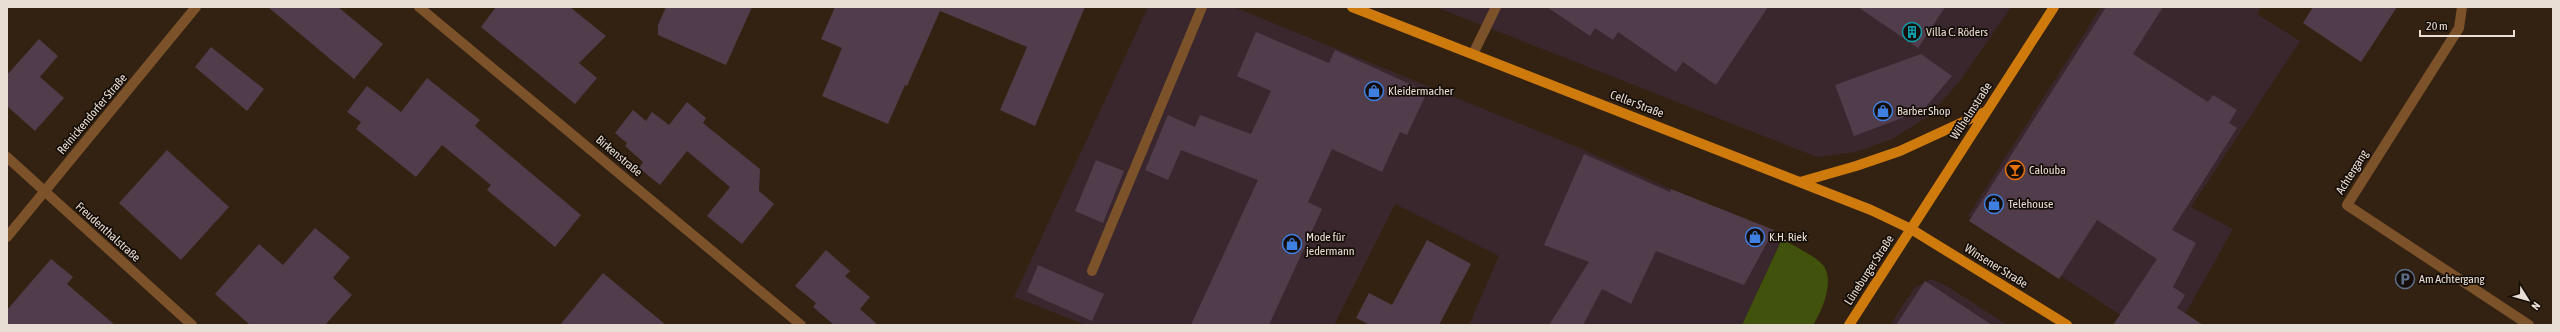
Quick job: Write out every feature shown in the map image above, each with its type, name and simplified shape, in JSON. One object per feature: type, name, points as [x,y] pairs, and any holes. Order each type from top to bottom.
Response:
[{"type":"main road","name":"Celler Straße","points":[[1352,7],[1800,182],[1911,229]]},
{"type":"main road","name":"Wilhelmstraße","points":[[1911,229],[2054,7]]},
{"type":"main road","points":[[1800,182],[1856,166],[1900,151],[1987,111]]},
{"type":"main road","name":"Lüneburger Straße","points":[[1850,325],[1911,229]]},
{"type":"main road","name":"Winsener Straße","points":[[1911,229],[2067,325]]},
{"type":"street","name":"Reinickendorfer Straße","points":[[7,237],[196,7]]},
{"type":"street","name":"Birkenstraße","points":[[419,7],[801,325]]},
{"type":"street","points":[[1092,271],[1202,7]]},
{"type":"street","points":[[1473,54],[1496,7]]},
{"type":"street","name":"Achtergang","points":[[2462,7],[2459,28],[2347,205],[2529,325]]},
{"type":"street","name":"Freudenthalstraße","points":[[7,157],[192,325]]},
{"type":"shaded area","points":[[1148,7],[1234,7],[1577,147],[1782,239],[1742,325],[1469,325],[1499,256],[1395,204],[1334,325],[1086,325],[1014,297]]},
{"type":"shaded area","points":[[1436,7],[2011,7],[1960,81],[1929,116],[1892,139],[1856,152],[1817,157]]},
{"type":"shaded area","points":[[2101,7],[2261,7],[2257,14],[2300,41],[2191,207],[2233,229],[2179,325],[2136,325],[1968,216]]},
{"type":"shaded area","points":[[1932,279],[1947,286],[2007,325],[1890,325],[1915,287]]},
{"type":"green space","points":[[1782,239],[1820,262],[1825,268],[1828,284],[1827,293],[1821,311],[1813,325],[1742,325]]},
{"type":"building","points":[[268,7],[338,7],[383,44],[354,79]]},
{"type":"building","points":[[496,7],[570,7],[606,36],[579,63],[597,78],[575,104],[481,27]]},
{"type":"building","points":[[666,7],[752,7],[726,65],[658,35],[658,25]]},
{"type":"building","points":[[835,7],[1085,7],[1035,126],[1000,110],[1027,47],[940,11],[907,86],[905,85],[888,124],[822,96],[842,48],[821,39]]},
{"type":"building","points":[[1547,7],[1768,7],[1716,85],[1683,62],[1676,72],[1618,32],[1613,40],[1595,28],[1590,36]]},
{"type":"building","name":"Villa C. Röders","points":[[1858,7],[1945,7],[1918,48]]},
{"type":"building","points":[[2106,7],[2163,7],[2133,54],[2208,102],[2213,95],[2237,110],[2229,123],[2237,128],[2172,230],[2196,243],[2173,287],[2185,295],[2177,308],[2203,325],[2113,325],[2157,259],[2097,220],[2059,279],[1969,221]]},
{"type":"building","points":[[2313,7],[2397,7],[2361,62],[2303,23]]},
{"type":"building","points":[[1256,32],[1329,63],[1335,50],[1427,92],[1407,135],[1400,132],[1382,172],[1332,149],[1308,202],[1322,209],[1269,325],[1191,325],[1258,180],[1181,150],[1168,180],[1145,170],[1168,115],[1195,127],[1200,115],[1251,134],[1271,91],[1237,76]]},
{"type":"building","points":[[39,39],[58,56],[40,77],[64,98],[35,131],[7,106],[7,75]]},
{"type":"building","points":[[211,47],[264,89],[247,111],[195,67]]},
{"type":"building","points":[[1921,54],[1952,76],[1923,110],[1854,136],[1835,85]]},
{"type":"building","points":[[427,78],[480,120],[475,126],[581,215],[555,247],[487,190],[491,185],[442,145],[416,177],[356,129],[361,122],[347,112],[367,86],[401,112]]},
{"type":"building","points":[[687,102],[706,118],[703,123],[760,169],[759,191],[774,204],[742,244],[707,216],[730,187],[687,151],[660,185],[639,168],[643,162],[625,146],[627,143],[615,133],[633,110],[646,121],[652,112],[669,125]]},
{"type":"building","points":[[167,150],[229,207],[181,260],[119,203]]},
{"type":"building","points":[[1584,154],[1670,192],[1671,189],[1774,230],[1744,285],[1656,251],[1631,304],[1602,289],[1583,325],[1549,325],[1589,262],[1544,245]]},
{"type":"building","points":[[1096,160],[1124,171],[1103,223],[1075,211]]},
{"type":"building","points":[[315,228],[350,257],[333,278],[352,295],[325,325],[250,325],[215,294],[259,244],[283,265]]},
{"type":"building","points":[[1427,240],[1471,264],[1439,325],[1370,325],[1356,318],[1369,293],[1392,305]]},
{"type":"building","points":[[826,250],[850,271],[845,276],[870,297],[860,309],[878,325],[834,325],[813,307],[816,303],[795,286]]},
{"type":"building","points":[[51,259],[73,277],[67,284],[115,325],[7,325],[7,310]]},
{"type":"building","points":[[1038,265],[1104,294],[1092,321],[1027,292]]},
{"type":"building","points":[[603,273],[666,325],[560,325]]},
{"type":"building","points":[[1925,281],[1992,325],[1896,325]]},
{"type":"place","name":"Villa C. Röders","points":[[1912,32]]},
{"type":"place","name":"Kleidermacher","points":[[1374,91]]},
{"type":"place","name":"Barber Shop","points":[[1883,111]]},
{"type":"place","name":"Calouba","points":[[2015,170]]},
{"type":"place","name":"Telehouse","points":[[1994,204]]},
{"type":"place","name":"K.H. Riek","points":[[1755,237]]},
{"type":"place","name":"Mode für jedermann","points":[[1292,244]]},
{"type":"place","name":"Am Achtergang","points":[[2405,279]]}]
